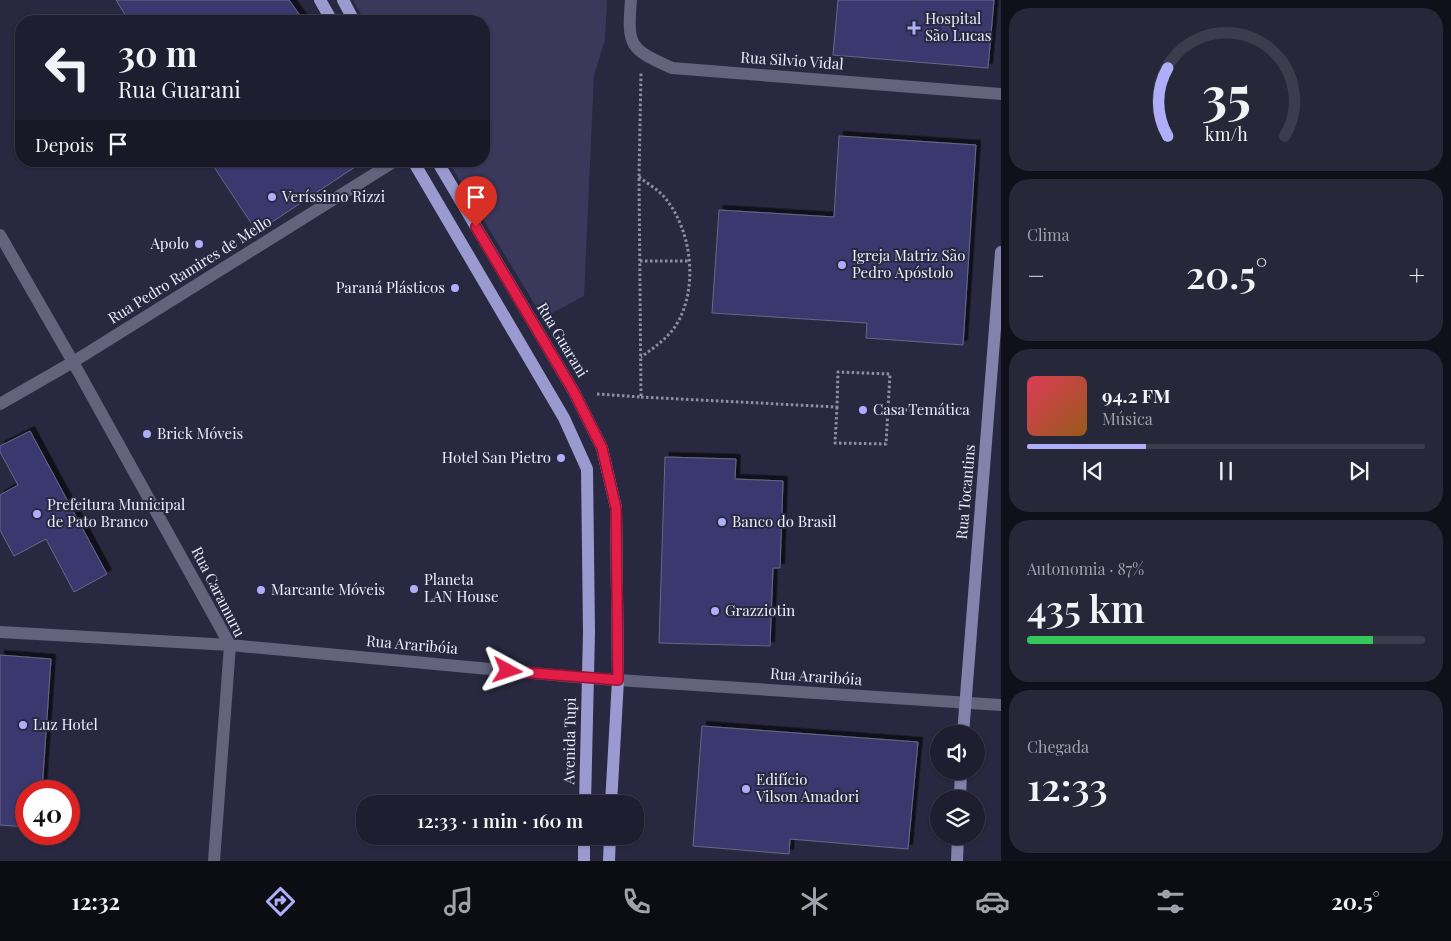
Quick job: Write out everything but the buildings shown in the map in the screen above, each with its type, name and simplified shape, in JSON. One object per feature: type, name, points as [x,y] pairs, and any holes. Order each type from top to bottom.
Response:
[{"type":"main road","points":[[320,0],[329,15]]},
{"type":"main road","points":[[342,0],[351,15]]},
{"type":"main road","points":[[418,167],[564,418],[587,468],[589,632],[587,678]]},
{"type":"main road","name":"Rua Guarani","points":[[441,167],[574,392],[602,448],[616,508],[618,680],[612,795]]},
{"type":"main road","name":"Rua Tocantins","points":[[964,725],[1001,252]]},
{"type":"main road","name":"Avenida Tupi","points":[[585,795],[587,678]]},
{"type":"main road","points":[[584,845],[584,861]]},
{"type":"main road","points":[[610,845],[610,861]]},
{"type":"main road","points":[[957,861],[958,845]]},
{"type":"street","points":[[631,0],[631,41],[642,54]]},
{"type":"street","name":"Rua Silvio Vidal","points":[[642,54],[672,68],[1001,94]]},
{"type":"street","name":"Rua Pedro Ramires de Mello","points":[[0,404],[73,362],[385,167]]},
{"type":"street","name":"Rua Caramuru","points":[[0,235],[73,362],[230,645],[214,861]]},
{"type":"street","name":"Rua Araribóia","points":[[0,632],[230,645],[587,678],[1001,705]]},
{"type":"path","points":[[641,397],[639,176],[642,54]]},
{"type":"path","points":[[639,176],[665,198],[679,220],[690,261],[688,290],[679,320],[661,342],[640,358]]},
{"type":"path","points":[[640,261],[690,261]]},
{"type":"path","points":[[838,372],[890,374],[888,409],[886,444],[835,443],[838,372]]},
{"type":"path","points":[[574,392],[837,407]]},
{"type":"path","points":[[888,409],[989,414]]},
{"type":"shaded area","points":[[353,0],[607,0],[605,40],[594,75],[584,296],[543,318],[452,167],[490,167],[490,15],[362,15]]},
{"type":"place","name":"Hospital São Lucas","points":[[914,28]]},
{"type":"place","name":"Veríssimo Rizzi","points":[[272,197]]},
{"type":"place","name":"Apolo","points":[[199,244]]},
{"type":"place","name":"Igreja Matriz São Pedro Apóstolo","points":[[842,265]]},
{"type":"place","name":"Paraná Plásticos","points":[[455,288]]},
{"type":"place","name":"Casa Temática","points":[[863,410]]},
{"type":"place","name":"Brick Móveis","points":[[147,434]]},
{"type":"place","name":"Hotel San Pietro","points":[[561,458]]},
{"type":"place","name":"Prefeitura Municipal de Pato Branco","points":[[37,514]]},
{"type":"place","name":"Banco do Brasil","points":[[722,522]]},
{"type":"place","name":"Planeta LAN House","points":[[414,589]]},
{"type":"place","name":"Marcante Móveis","points":[[261,590]]},
{"type":"place","name":"Grazziotin","points":[[715,611]]},
{"type":"place","name":"Luz Hotel","points":[[23,725]]},
{"type":"place","name":"Edifício Vilson Amadori","points":[[746,789]]},
{"type":"route","points":[[476,227],[574,392],[602,448],[616,508],[618,680],[508,671]]}]
